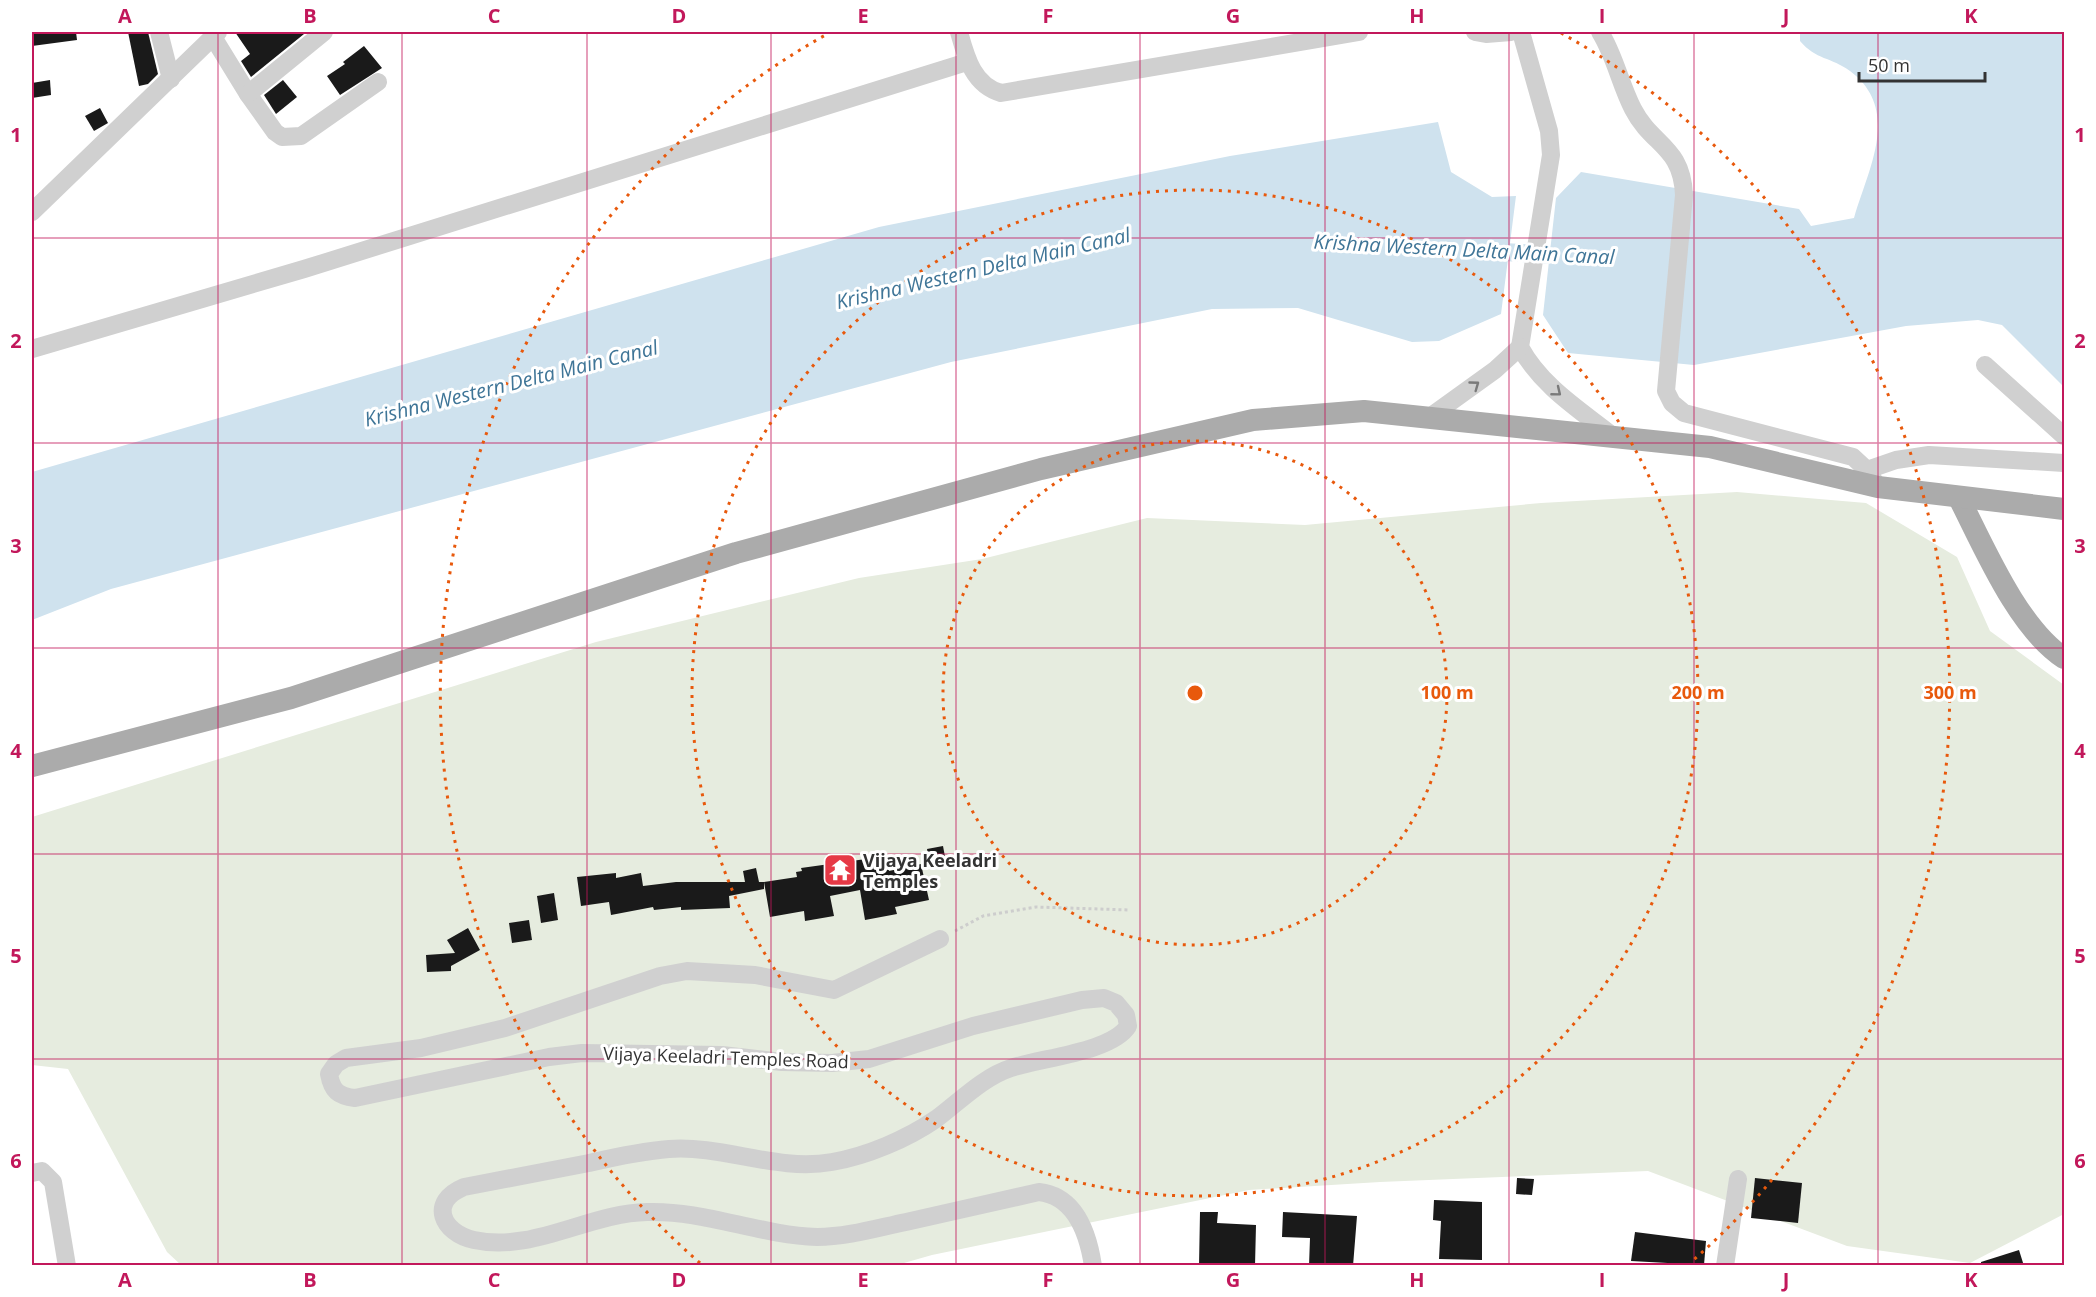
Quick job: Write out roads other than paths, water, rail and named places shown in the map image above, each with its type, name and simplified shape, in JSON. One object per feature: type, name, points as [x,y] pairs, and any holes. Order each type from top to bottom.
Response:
[{"type":"main road","points":[[32,766],[291,698],[736,553],[1041,469],[1253,420],[1364,411],[1710,447],[1959,498],[2064,509]]},
{"type":"main road","points":[[1959,498],[2030,627],[2051,650],[2064,658]]},
{"type":"street","points":[[159,32],[171,79]]},
{"type":"street","points":[[248,94],[324,32]]},
{"type":"street","points":[[959,32],[968,62],[982,83],[991,90],[1001,93],[1359,32]]},
{"type":"street","points":[[1475,32],[1486,34],[1511,32]]},
{"type":"street","points":[[1521,32],[1549,131],[1551,155],[1521,340],[1530,365],[1544,382],[1614,437]]},
{"type":"street","points":[[1600,32],[1618,67],[1631,104],[1640,119],[1675,158],[1683,176],[1684,195],[1666,391],[1672,403],[1684,413],[1853,457],[1873,479],[1896,460],[1929,455],[2064,463]]},
{"type":"street","points":[[32,212],[215,34],[248,94],[275,132],[292,138],[301,136],[378,82]]},
{"type":"street","points":[[32,349],[304,269],[968,62]]},
{"type":"street","points":[[1427,419],[1495,370],[1521,340]]},
{"type":"street","points":[[1985,365],[2064,436]]},
{"type":"street","name":"Vijaya Keeladri Temples Road","points":[[940,939],[834,990],[721,971],[687,971],[660,976],[505,1028],[421,1048],[346,1059],[336,1064],[329,1074],[331,1088],[341,1096],[355,1098],[549,1057],[582,1053],[722,1055],[783,1062],[832,1063],[869,1059],[973,1026],[1082,1000],[1104,998],[1116,1003],[1126,1015],[1128,1026],[1123,1035],[1106,1042],[1009,1068],[979,1086],[934,1120],[876,1150],[832,1162],[803,1164],[697,1149],[670,1149],[634,1154],[464,1187],[452,1192],[444,1201],[442,1215],[447,1224],[462,1238],[480,1242],[516,1242],[645,1211],[690,1213],[785,1233],[839,1237],[1039,1192],[1052,1194],[1070,1205],[1090,1248],[1093,1266]]},
{"type":"street","points":[[32,1173],[42,1170],[53,1182],[67,1266]]},
{"type":"street","points":[[1725,1266],[1738,1179]]},
{"type":"water","points":[[1800,32],[2064,32],[2064,387],[2002,325],[1978,320],[1906,326],[1694,365],[1568,353],[1543,315],[1556,198],[1581,172],[1799,209],[1811,226],[1854,218],[1877,141],[1878,122],[1875,104],[1866,87],[1850,71],[1806,47],[1800,41]]},
{"type":"water","points":[[1438,122],[1451,172],[1492,197],[1516,196],[1501,314],[1439,341],[1412,342],[1298,308],[1212,309],[951,362],[111,589],[32,620],[32,472],[879,227],[1230,156]]},
{"type":"waterway","name":"Krishna Western Delta Main Canal","points":[[1486,251],[1572,256]]},
{"type":"place","name":"Vijaya Keeladri Temples","points":[[840,870]]}]
